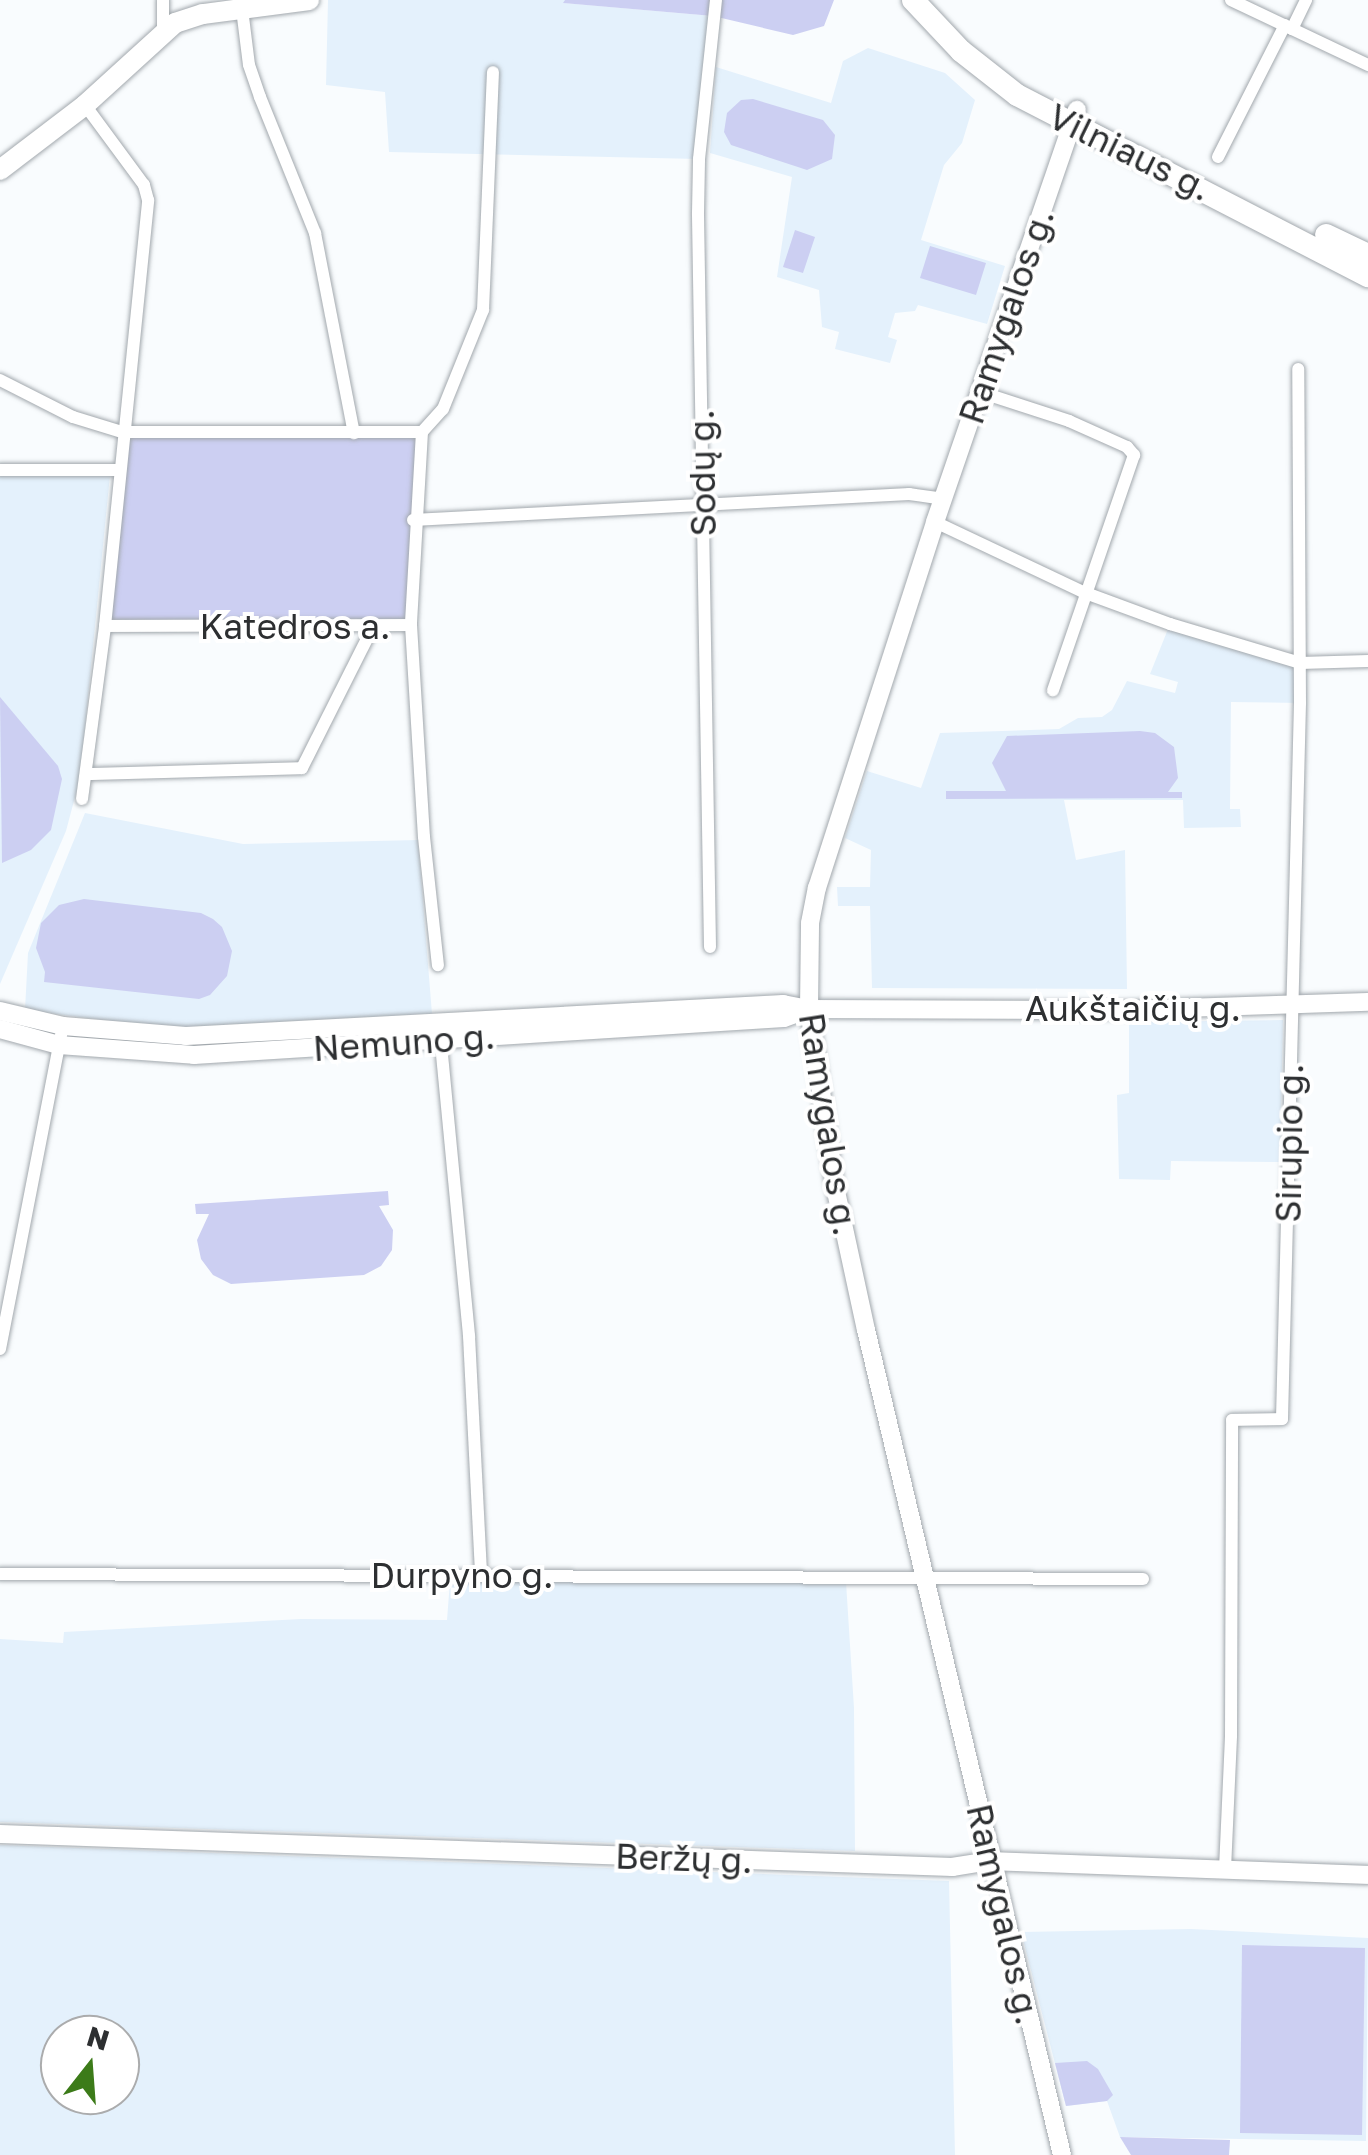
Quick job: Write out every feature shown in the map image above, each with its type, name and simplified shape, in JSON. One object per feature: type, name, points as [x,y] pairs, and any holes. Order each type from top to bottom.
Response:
[{"type":"highway","name":"Vilniaus g.","points":[[913,0],[986,72],[1304,238],[1368,276]]},
{"type":"highway","name":"Vilniaus g.","points":[[933,0],[991,59],[1074,117],[1368,256]]},
{"type":"main road","points":[[0,170],[86,105],[164,32],[189,17],[309,0]]},
{"type":"main road","name":"Ramygalos g.","points":[[1062,2155],[835,1186],[809,1009],[810,923],[816,888],[935,522],[1074,117]]},
{"type":"main road","name":"Aukštaičių g.","points":[[897,1008],[1292,1006],[1368,1002]]},
{"type":"main road","name":"Nemuno g.","points":[[0,1029],[61,1036],[440,1031],[738,1005],[897,1008]]},
{"type":"main road","name":"Nemuno g.","points":[[0,1011],[61,1036]]},
{"type":"main road","name":"Beržų g.","points":[[0,1834],[952,1868],[991,1861],[1368,1876]]},
{"type":"street","points":[[163,0],[164,32]]},
{"type":"street","name":"Sodų g.","points":[[710,947],[699,159],[716,0]]},
{"type":"street","points":[[1231,0],[1368,65]]},
{"type":"street","points":[[1218,157],[1306,0]]},
{"type":"street","points":[[242,9],[249,64],[314,232],[354,432]]},
{"type":"street","points":[[0,380],[73,417],[122,432],[422,432],[442,408],[483,310],[493,72]]},
{"type":"street","points":[[82,799],[105,626],[148,200],[144,185],[86,105]]},
{"type":"street","name":"Sirupio g.","points":[[1225,1870],[1231,1736],[1232,1420],[1282,1419],[1300,663],[1298,368]]},
{"type":"street","points":[[980,392],[1068,421],[1126,447],[1134,455],[1083,592],[1053,690]]},
{"type":"street","name":"Katedros a.","points":[[105,626],[410,625],[413,520],[422,432]]},
{"type":"street","points":[[0,470],[119,470]]},
{"type":"street","points":[[413,520],[908,494],[943,499]]},
{"type":"street","points":[[935,522],[1083,592],[1300,663],[1368,661]]},
{"type":"street","points":[[88,774],[302,768],[374,625]]},
{"type":"street","points":[[410,625],[424,837],[438,964]]},
{"type":"street","points":[[440,1031],[469,1336],[482,1576]]},
{"type":"street","points":[[0,1349],[61,1036]]},
{"type":"street","name":"Durpyno g.","points":[[0,1574],[1143,1579]]},
{"type":"shaded area","points":[[328,0],[565,0],[564,3],[713,16],[699,159],[389,152],[385,92],[326,85]]},
{"type":"shaded area","points":[[834,0],[824,26],[793,35],[713,16],[563,3]]},
{"type":"shaded area","points":[[868,48],[945,73],[975,100],[962,143],[944,165],[921,240],[1005,266],[987,324],[918,305],[915,311],[895,313],[888,337],[897,340],[890,363],[835,349],[839,332],[822,327],[819,290],[777,277],[792,177],[710,153],[716,67],[831,103],[843,61]]},
{"type":"shaded area","points":[[753,99],[823,120],[835,135],[832,159],[807,170],[731,145],[724,132],[727,113],[741,100]]},
{"type":"shaded area","points":[[795,230],[815,237],[803,273],[783,267]]},
{"type":"shaded area","points":[[930,246],[986,263],[976,295],[920,278]]},
{"type":"shaded area","points":[[122,432],[422,432],[411,625],[105,626]]},
{"type":"shaded area","points":[[0,474],[110,475],[80,778],[66,831],[0,984]]},
{"type":"shaded area","points":[[1170,624],[1300,663],[1300,703],[1231,702],[1230,809],[1240,809],[1241,827],[1184,828],[1183,800],[1064,800],[1076,860],[1125,850],[1127,989],[872,988],[870,906],[838,906],[837,887],[870,887],[871,850],[845,838],[867,771],[921,788],[940,733],[1059,729],[1078,718],[1102,717],[1112,710],[1127,681],[1175,693],[1178,682],[1150,674]]},
{"type":"shaded area","points":[[0,697],[58,766],[62,779],[51,830],[31,850],[2,863]]},
{"type":"shaded area","points":[[1155,733],[1174,747],[1178,778],[1168,792],[1182,792],[1182,798],[946,799],[946,791],[1006,791],[992,763],[1007,736]]},
{"type":"shaded area","points":[[85,813],[243,844],[418,840],[432,1014],[166,1028],[25,1010],[28,953]]},
{"type":"shaded area","points":[[84,899],[201,913],[213,919],[222,927],[232,951],[227,976],[210,995],[199,999],[44,982],[45,972],[36,948],[41,923],[59,905]]},
{"type":"shaded area","points":[[1283,1020],[1280,1162],[1171,1161],[1170,1180],[1119,1179],[1117,1095],[1129,1093],[1129,1022]]},
{"type":"shaded area","points":[[388,1191],[389,1205],[379,1206],[393,1230],[392,1250],[381,1266],[364,1275],[231,1284],[213,1275],[201,1259],[197,1240],[209,1214],[196,1214],[195,1204]]},
{"type":"shaded area","points":[[450,1581],[846,1582],[854,1708],[855,1851],[0,1822],[0,1639],[63,1643],[64,1632],[301,1619],[447,1620]]},
{"type":"shaded area","points":[[0,1845],[949,1881],[955,2155],[0,2155]]},
{"type":"shaded area","points":[[1191,1929],[1368,1938],[1366,2141],[1120,2137],[1107,2101],[1066,2106],[1021,1932]]},
{"type":"shaded area","points":[[1242,1945],[1365,1948],[1362,2135],[1240,2133]]},
{"type":"shaded area","points":[[1087,2061],[1098,2069],[1113,2095],[1107,2101],[1066,2106],[1055,2063]]},
{"type":"shaded area","points":[[1120,2137],[1230,2140],[1229,2155],[1131,2155]]}]
